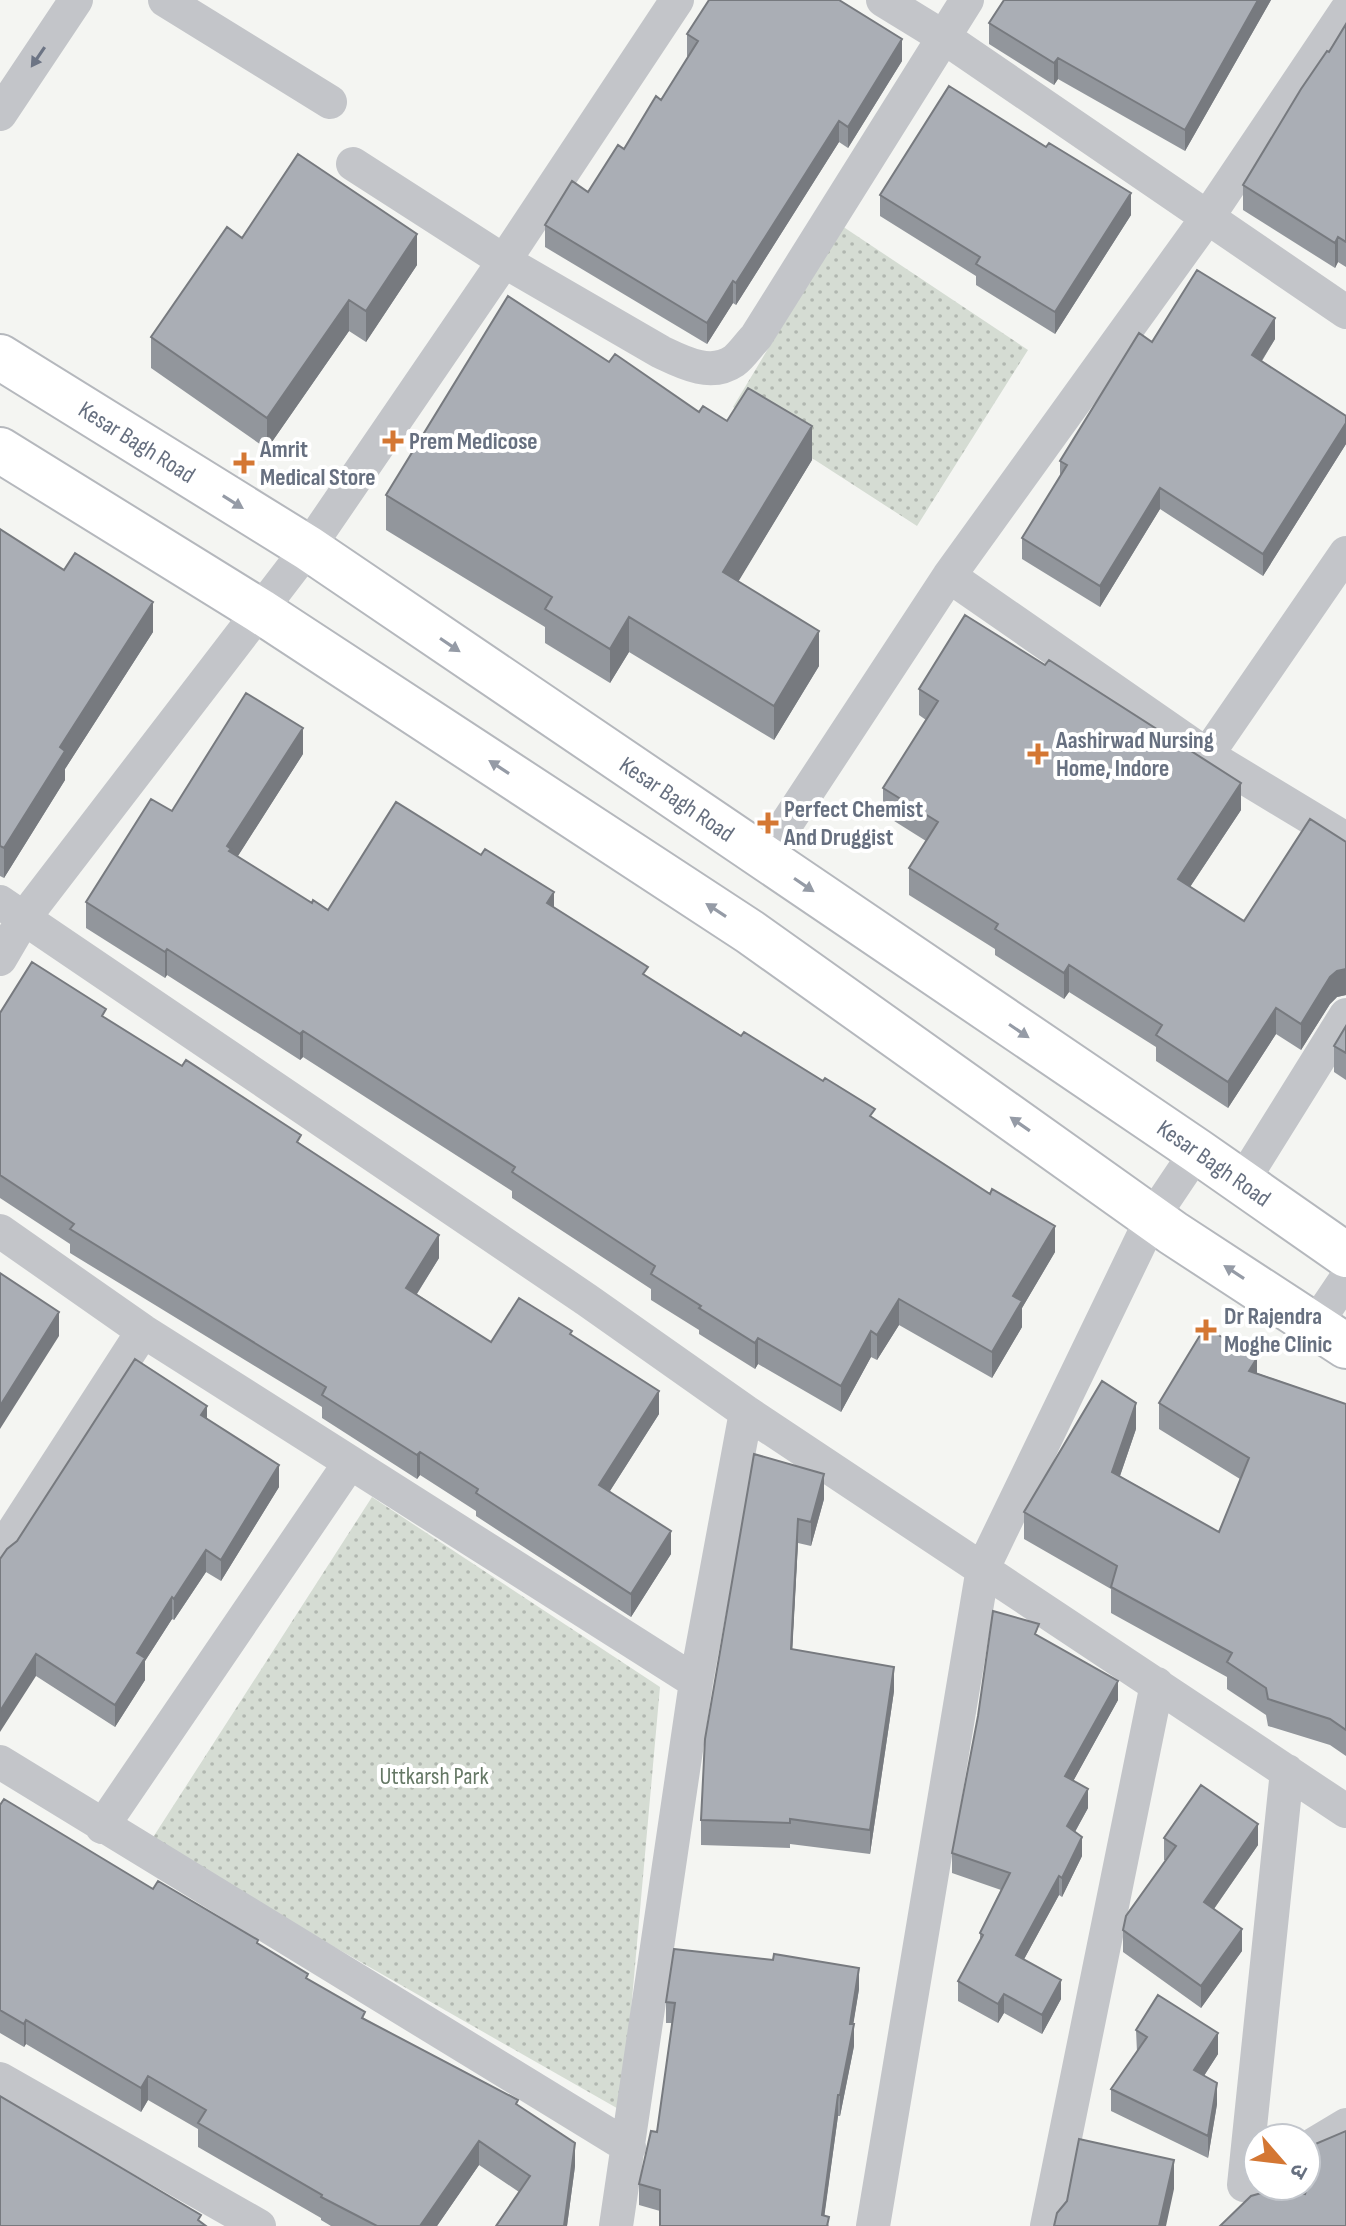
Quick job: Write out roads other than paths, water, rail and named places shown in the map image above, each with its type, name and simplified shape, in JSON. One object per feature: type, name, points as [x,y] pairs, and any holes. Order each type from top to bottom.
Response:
[{"type":"main road","name":"Kesar Bagh Road","points":[[0,357],[308,548],[1346,1255]]},
{"type":"main road","points":[[0,450],[260,611],[750,932],[1152,1218],[1330,1335]]},
{"type":"street","points":[[0,114],[76,0]]},
{"type":"street","points":[[165,0],[330,102]]},
{"type":"street","points":[[0,959],[12,910],[260,611],[308,548],[677,0]]},
{"type":"street","points":[[883,0],[945,38],[1346,312]]},
{"type":"street","points":[[353,164],[504,261],[687,365],[713,370],[734,361],[756,337],[967,0]]},
{"type":"street","points":[[764,858],[949,576],[1207,218],[1346,11]]},
{"type":"street","points":[[1207,755],[1346,553]]},
{"type":"street","points":[[949,576],[1207,755],[1346,839]]},
{"type":"street","points":[[12,910],[574,1291],[746,1412],[1346,1811]]},
{"type":"street","points":[[1242,1182],[1346,1015]]},
{"type":"street","points":[[873,2226],[983,1568],[1152,1218],[1197,1151]]},
{"type":"street","points":[[0,1231],[143,1331],[696,1682]]},
{"type":"street","points":[[1330,1335],[1346,1279]]},
{"type":"street","points":[[0,1552],[143,1331]]},
{"type":"street","points":[[616,2226],[696,1682],[746,1412]]},
{"type":"street","points":[[102,1827],[349,1464]]},
{"type":"street","points":[[1047,2226],[1157,1684]]},
{"type":"street","points":[[0,1762],[629,2147]]},
{"type":"street","points":[[1251,2122],[1287,1771]]},
{"type":"street","points":[[0,2079],[259,2226]]},
{"type":"street","points":[[1322,2139],[1346,2125]]},
{"type":"place","name":"Prem Medicose","points":[[393,441]]},
{"type":"place","name":"Amrit Medical Store","points":[[244,463]]},
{"type":"place","name":"Aashirwad Nursing Home, Indore","points":[[1038,754]]},
{"type":"place","name":"Perfect Chemist And Druggist","points":[[768,823]]},
{"type":"place","name":"Dr Rajendra Moghe Clinic","points":[[1206,1330]]},
{"type":"park label","name":"Uttkarsh Park","points":[[434,1776]]}]
